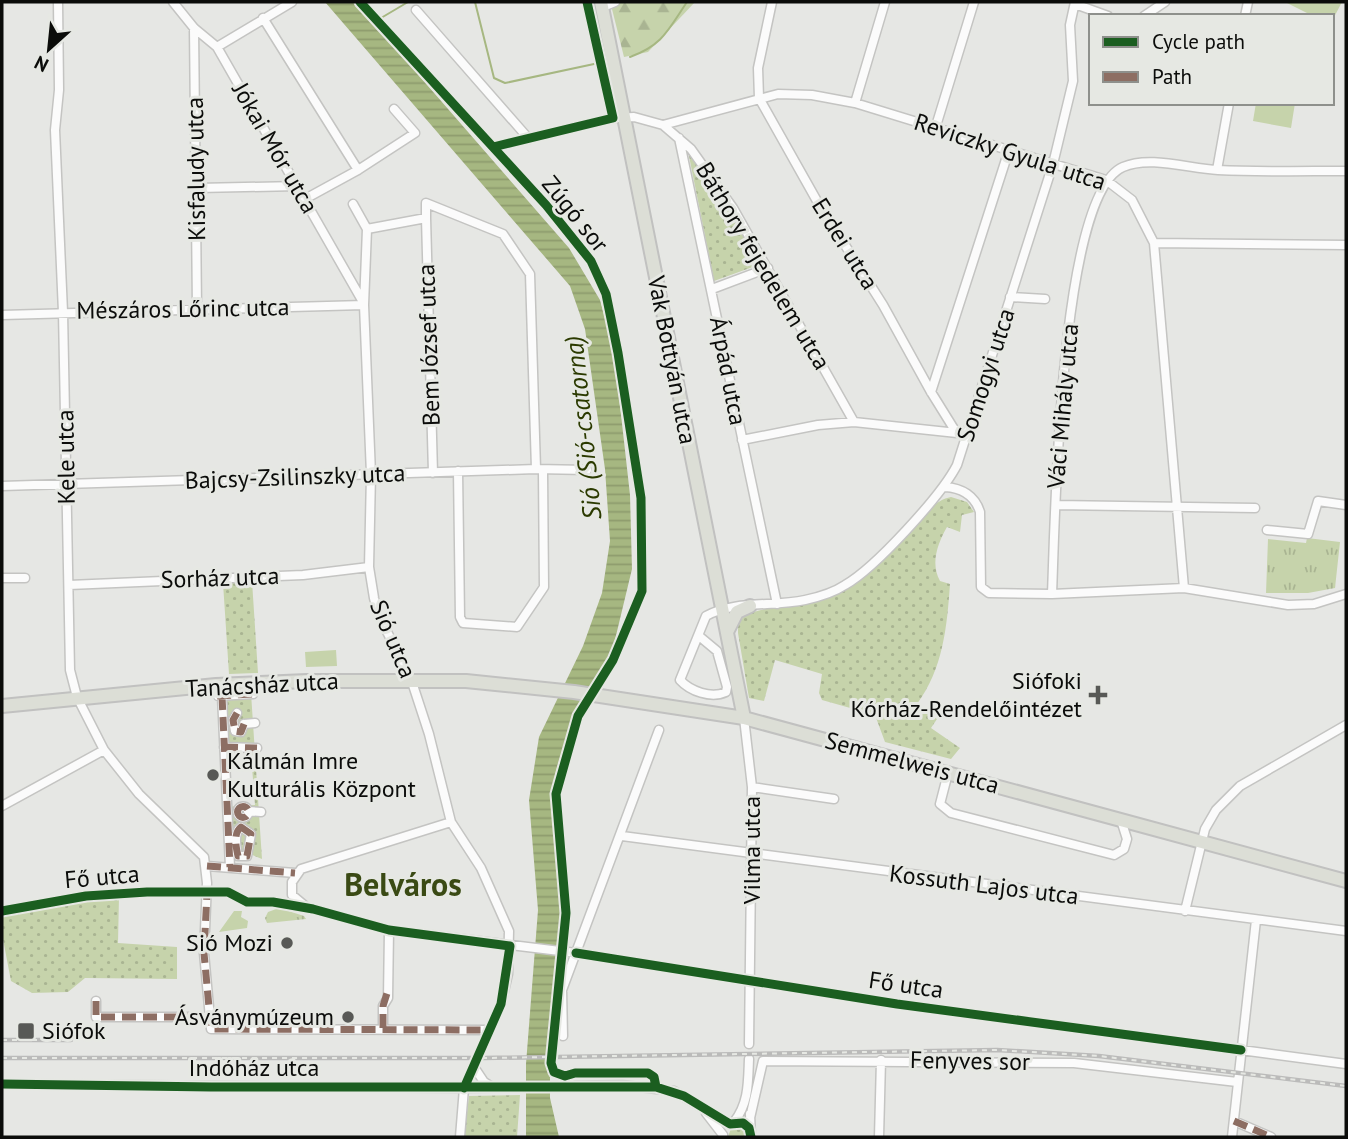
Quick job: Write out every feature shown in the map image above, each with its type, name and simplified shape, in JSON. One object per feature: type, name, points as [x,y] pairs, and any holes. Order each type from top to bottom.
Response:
[{"type":"main road","name":"Vak Bottyán utca","points":[[602,4],[744,718]]},
{"type":"main road","points":[[728,634],[737,612],[750,606]]},
{"type":"main road","name":"Tanácsház utca","points":[[2,706],[77,697],[253,683],[411,679],[523,685],[619,698]]},
{"type":"main road","points":[[715,713],[730,707],[739,689]]},
{"type":"main road","name":"Semmelweis utca","points":[[619,698],[744,718],[1346,881]]},
{"type":"street","name":"Kele utca","points":[[58,2],[59,90],[55,130],[63,312],[70,670],[77,697],[104,750],[139,794],[204,857],[207,866]]},
{"type":"street","name":"Jókai Mór utca","points":[[173,2],[194,29],[217,47],[364,305]]},
{"type":"street","points":[[217,47],[292,2]]},
{"type":"street","points":[[602,4],[615,2]]},
{"type":"street","points":[[759,98],[757,87],[772,2]]},
{"type":"street","points":[[855,103],[885,2]]},
{"type":"street","points":[[936,126],[974,2]]},
{"type":"street","points":[[1147,14],[1165,2]]},
{"type":"street","points":[[1075,3],[1103,14]]},
{"type":"street","name":"Somogyi utca","points":[[723,609],[817,597],[847,585],[871,565],[945,487],[957,465],[1053,164],[1073,81],[1070,25],[1075,3]]},
{"type":"street","points":[[416,10],[529,139]]},
{"type":"street","points":[[263,18],[358,170]]},
{"type":"street","name":"Kisfaludy utca","points":[[194,29],[198,188],[197,309]]},
{"type":"street","name":"Reviczky Gyula utca","points":[[663,125],[778,93],[812,95],[855,103],[936,126],[1106,180],[1132,200],[1154,243],[1184,588]]},
{"type":"street","name":"Erdei utca","points":[[759,98],[931,392],[954,429],[967,435]]},
{"type":"street","points":[[1217,170],[1229,105]]},
{"type":"street","points":[[305,199],[358,170],[415,133],[394,108]]},
{"type":"street","name":"Báthory fejedelem utca","points":[[493,147],[624,118],[663,125],[691,149],[733,208],[854,422]]},
{"type":"street","name":"Árpád utca","points":[[679,138],[777,604]]},
{"type":"street","points":[[931,392],[1009,150]]},
{"type":"street","points":[[1106,180],[1122,167],[1140,163],[1217,170],[1346,172]]},
{"type":"street","name":"Váci Mihály utca","points":[[1052,594],[1064,357],[1080,254],[1106,180]]},
{"type":"street","points":[[198,188],[298,186]]},
{"type":"street","points":[[353,204],[367,229],[426,218],[426,203],[503,234],[530,274],[544,587],[517,627],[471,626],[463,623],[460,617],[458,471]]},
{"type":"street","name":"Bem József utca","points":[[426,218],[433,473]]},
{"type":"street","name":"Sió utca","points":[[367,229],[364,305],[371,474],[369,567],[378,614],[411,679],[429,734],[451,822],[491,888],[508,928],[510,946]]},
{"type":"street","points":[[1154,243],[1346,245]]},
{"type":"street","points":[[712,289],[768,268]]},
{"type":"street","points":[[354,286],[365,293]]},
{"type":"street","points":[[1010,298],[1045,299]]},
{"type":"street","name":"Mészáros Lőrinc utca","points":[[2,315],[364,305]]},
{"type":"street","points":[[742,440],[818,425],[854,422],[967,435]]},
{"type":"street","name":"Bajcsy-Zsilinszky utca","points":[[2,486],[458,471],[587,470]]},
{"type":"street","points":[[945,487],[957,488],[977,502],[980,512],[983,591],[996,594],[1052,594],[1184,588],[1288,605],[1314,604],[1346,594]]},
{"type":"street","points":[[1267,530],[1308,534],[1315,504],[1346,505]]},
{"type":"street","points":[[1056,505],[1255,508]]},
{"type":"street","name":"Sorház utca","points":[[69,585],[303,575],[369,567]]},
{"type":"street","points":[[2,578],[24,578]]},
{"type":"street","points":[[699,636],[717,651],[727,687],[726,692],[719,695],[694,691],[680,680],[706,617],[723,609]]},
{"type":"street","points":[[233,717],[219,696],[253,694]]},
{"type":"street","points":[[235,695],[234,731],[240,733],[244,724],[255,723]]},
{"type":"street","points":[[232,832],[241,827],[251,834],[247,856],[238,856],[239,845],[232,832],[227,816],[224,747],[233,717]]},
{"type":"street","name":"Vilma utca","points":[[744,718],[752,787],[749,1044]]},
{"type":"street","points":[[1185,911],[1202,842],[1216,810],[1240,786],[1346,725]]},
{"type":"street","points":[[563,1036],[562,990],[572,953],[622,836],[659,730]]},
{"type":"street","points":[[224,747],[257,748]]},
{"type":"street","points":[[2,806],[104,750]]},
{"type":"street","points":[[948,773],[940,804],[951,813],[1114,855],[1124,849],[1127,839],[1121,820]]},
{"type":"street","points":[[752,787],[834,799]]},
{"type":"street","points":[[227,816],[237,813],[244,818],[248,811],[261,812]]},
{"type":"street","points":[[451,822],[298,871],[207,866],[204,953],[208,1017],[211,1029],[490,1030]]},
{"type":"street","points":[[230,867],[232,832]]},
{"type":"street","name":"Kossuth Lajos utca","points":[[622,836],[1346,931]]},
{"type":"street","points":[[298,871],[292,895],[313,909],[390,930],[510,946],[506,984],[490,1030],[464,1088],[460,1137]]},
{"type":"street","name":"Fő utca","points":[[2,911],[98,895],[147,892],[228,892],[247,902],[273,902],[313,909]]},
{"type":"street","points":[[1233,1137],[1256,920]]},
{"type":"street","points":[[383,1028],[383,1006],[388,990],[390,930]]},
{"type":"street","name":"Fő utca","points":[[510,946],[1346,1064]]},
{"type":"street","points":[[96,1001],[96,1017],[208,1017]]},
{"type":"street","points":[[748,1059],[747,1094],[751,1135]]},
{"type":"street","name":"Fenyves sor","points":[[750,1118],[763,1060],[1074,1063],[1237,1082]]},
{"type":"street","points":[[879,1137],[881,1060]]},
{"type":"street","points":[[474,1067],[484,1082],[492,1087]]},
{"type":"street","name":"Indóház utca","points":[[2,1084],[656,1087],[674,1091],[694,1101]]},
{"type":"street","points":[[694,1101],[723,1136],[743,1111],[747,1094]]},
{"type":"street","points":[[694,1101],[732,1123],[743,1123],[751,1135]]},
{"type":"street","points":[[1234,1121],[1271,1137]]},
{"type":"green space","points":[[618,2],[695,2],[648,52],[624,57],[612,9]]},
{"type":"green space","points":[[1285,2],[1342,2],[1334,17],[1334,14],[1309,14]]},
{"type":"green space","points":[[1256,105],[1295,105],[1291,128],[1253,121]]},
{"type":"green space","points":[[688,151],[730,210],[761,264],[714,281]]},
{"type":"green space","points":[[951,497],[967,502],[974,512],[962,515],[960,532],[947,527],[938,546],[935,560],[937,574],[940,581],[950,584],[947,616],[933,677],[917,704],[937,719],[931,728],[960,748],[951,759],[885,742],[875,715],[822,700],[819,693],[822,674],[775,660],[764,701],[749,698],[738,633],[738,624],[745,615],[813,601],[854,584],[877,564],[927,510],[939,501]]},
{"type":"green space","points":[[1307,538],[1340,542],[1335,588],[1308,593],[1266,593],[1268,539],[1306,543]]},
{"type":"green space","points":[[252,581],[258,673],[229,674],[223,583]]},
{"type":"green space","points":[[336,650],[337,666],[306,667],[305,652]]},
{"type":"green space","points":[[251,693],[262,859],[245,852],[232,856],[225,807],[255,805],[252,767],[243,764],[247,752],[226,753],[219,695]]},
{"type":"green space","points":[[119,897],[118,943],[177,947],[177,979],[85,978],[68,992],[32,993],[11,981],[2,934],[2,914]]},
{"type":"green space","points":[[279,908],[306,919],[267,923],[265,918],[268,912]]},
{"type":"green space","points":[[234,911],[242,911],[241,917],[248,921],[247,928],[219,932]]},
{"type":"green space","points":[[520,1095],[517,1137],[464,1137],[469,1096]]},
{"type":"green space","points":[[731,1128],[745,1128],[748,1137],[728,1137]]},
{"type":"shaded area","points":[[325,2],[355,2],[569,248],[600,300],[614,352],[630,495],[632,569],[613,648],[569,728],[556,771],[552,806],[562,919],[550,1057],[550,1098],[559,1137],[526,1137],[526,1064],[538,910],[529,800],[539,737],[583,646],[602,593],[610,541],[605,469],[585,329],[570,286]]},
{"type":"waterway","points":[[381,18],[408,2]]},
{"type":"waterway","points":[[475,2],[494,78],[505,83],[594,64]]},
{"type":"waterway","points":[[630,57],[658,42],[687,2]]},
{"type":"railway","points":[[2,1040],[71,1040]]},
{"type":"railway","points":[[2,1058],[484,1058],[997,1050],[1099,1056],[1346,1086]]},
{"type":"marked path","points":[[217,696],[253,694]]},
{"type":"marked path","points":[[222,696],[230,867]]},
{"type":"marked path","points":[[237,713],[233,720],[235,731],[241,732],[244,724]]},
{"type":"marked path","points":[[224,747],[257,748]]},
{"type":"marked path","points":[[243,807],[247,808],[248,812],[247,816],[243,817],[239,816],[238,812],[239,808],[243,807]]},
{"type":"marked path","points":[[241,827],[251,834],[247,856],[238,856],[237,852],[236,836],[241,827]]},
{"type":"marked path","points":[[207,866],[295,873]]},
{"type":"marked path","points":[[214,892],[207,893],[204,953],[211,1029],[490,1030]]},
{"type":"marked path","points":[[383,1028],[383,1006],[388,990]]},
{"type":"marked path","points":[[96,1001],[96,1017],[208,1017]]},
{"type":"marked path","points":[[1234,1121],[1271,1137]]},
{"type":"cycle path","name":"Zúgó sor","points":[[360,2],[546,205],[591,261],[606,294],[641,498],[642,591],[613,660],[578,716],[556,794],[566,913],[551,1063],[554,1072],[565,1076],[575,1073],[648,1073],[654,1077],[656,1087]]},
{"type":"cycle path","points":[[493,147],[613,118],[587,2]]},
{"type":"cycle path","points":[[2,911],[86,896],[147,892],[228,892],[247,902],[273,902],[313,909],[389,930],[510,946],[501,1004],[464,1088]]},
{"type":"cycle path","points":[[576,953],[897,1004],[1241,1050]]},
{"type":"cycle path","points":[[2,1084],[656,1087],[684,1096],[730,1124],[743,1123],[749,1128],[751,1137]]},
{"type":"place","name":"Siófoki Kórház-Rendelőintézet","points":[[1098,695]]},
{"type":"place","name":"Kálmán Imre Kulturális Központ","points":[[213,775]]},
{"type":"place","name":"Sió Mozi","points":[[287,943]]},
{"type":"place","name":"Ásványmúzeum","points":[[348,1017]]},
{"type":"place","name":"Siófok","points":[[26,1031]]},
{"type":"district","name":"Belváros","points":[[403,885]]},
{"type":"water label","name":"Sió (Sió-csatorna)","points":[[583,428]]}]
